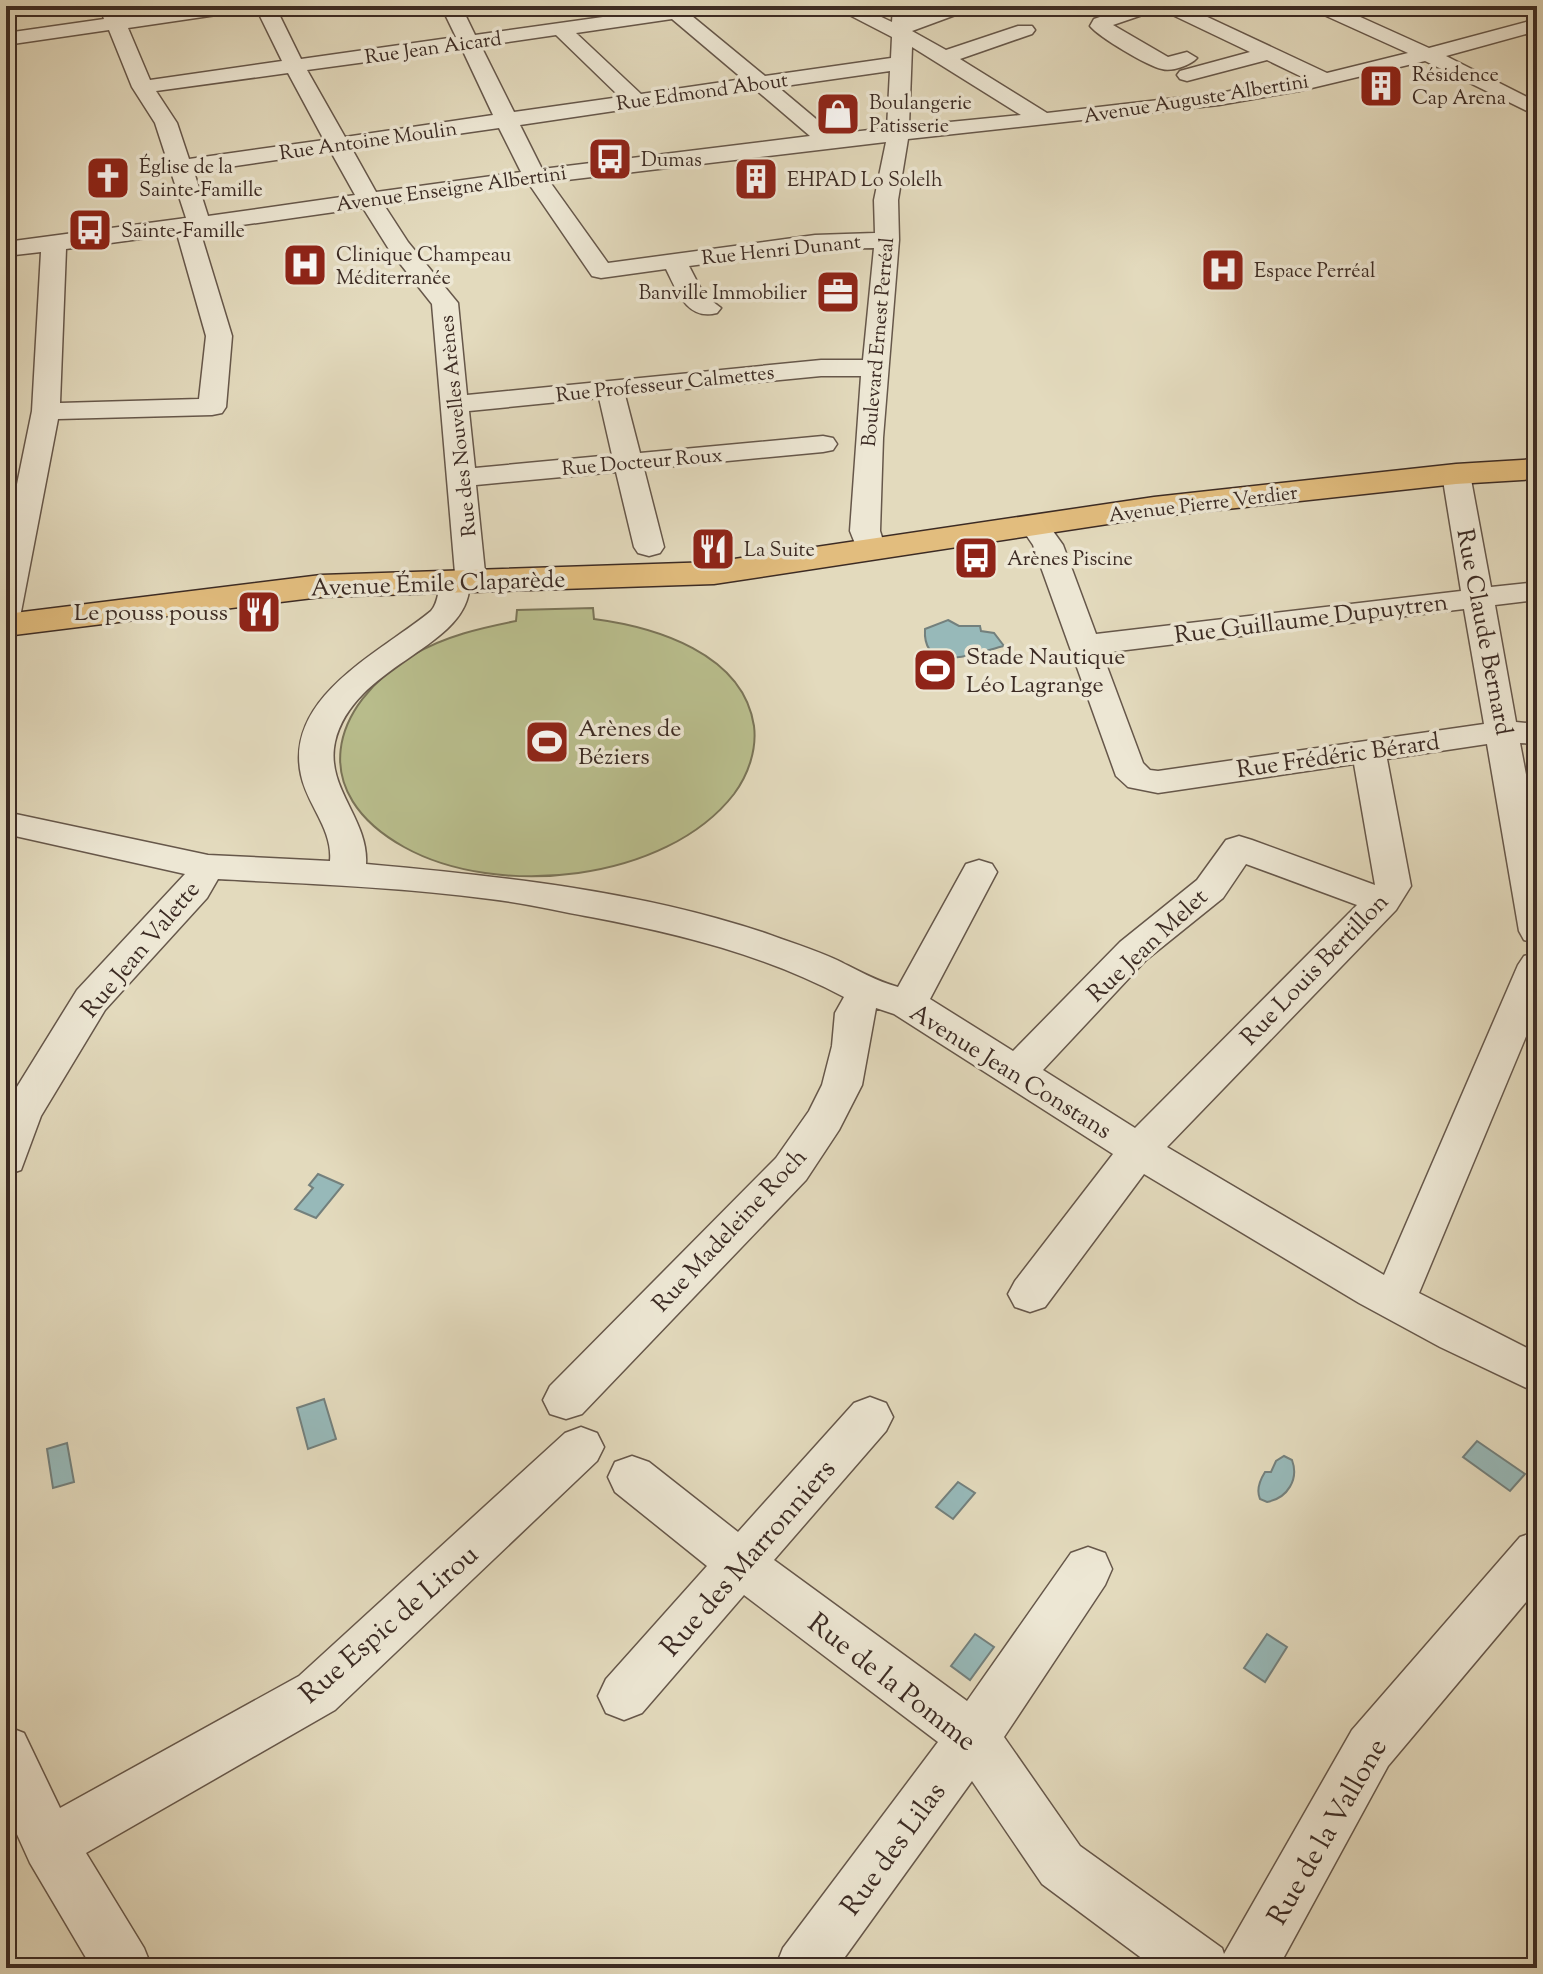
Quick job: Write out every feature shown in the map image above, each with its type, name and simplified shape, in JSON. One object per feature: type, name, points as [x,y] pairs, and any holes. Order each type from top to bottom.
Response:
[{"type":"main road","name":"Avenue Pierre Verdier","points":[[871,550],[1154,507],[1456,474],[1537,469]]},
{"type":"main road","name":"Avenue Émile Claparède","points":[[6,625],[274,590],[714,573],[871,550]]},
{"type":"street","points":[[6,39],[113,15],[237,6]]},
{"type":"street","name":"Rue des Nouvelles Arènes","points":[[265,6],[368,199],[399,246],[445,303],[461,478],[463,582]]},
{"type":"street","points":[[451,6],[535,175]]},
{"type":"street","name":"Rue Jean Aicard","points":[[143,87],[561,29],[672,10],[724,6]]},
{"type":"street","points":[[842,6],[903,22],[962,6]]},
{"type":"street","points":[[1152,6],[1101,23],[1100,26],[1166,64],[1187,66],[1271,53]]},
{"type":"street","points":[[1168,6],[1323,79]]},
{"type":"street","points":[[1320,6],[1426,54],[1537,110]]},
{"type":"street","points":[[672,10],[828,140]]},
{"type":"street","points":[[6,22],[35,15]]},
{"type":"street","points":[[46,411],[212,407],[219,336],[182,167],[166,123],[143,87],[113,15]]},
{"type":"street","points":[[903,22],[915,40],[1044,120]]},
{"type":"street","name":"Boulevard Ernest Perréal","points":[[871,550],[865,531],[869,438],[887,240],[886,200],[898,134],[903,22]]},
{"type":"street","name":"Avenue Auguste Albertini","points":[[898,134],[1222,98],[1323,79],[1537,25]]},
{"type":"street","points":[[561,29],[635,100]]},
{"type":"street","points":[[943,58],[1025,30]]},
{"type":"street","name":"Rue Edmond About","points":[[506,120],[899,63]]},
{"type":"street","name":"Rue Antoine Moulin","points":[[182,167],[506,120]]},
{"type":"street","name":"Avenue Enseigne Albertini","points":[[6,249],[535,175],[898,134]]},
{"type":"street","name":"Rue Henri Dunant","points":[[535,175],[601,271],[815,242],[887,240]]},
{"type":"street","points":[[6,612],[46,411],[54,243]]},
{"type":"street","name":"Rue Henri Dunant","points":[[675,262],[694,300],[708,308]]},
{"type":"street","name":"Rue Professeur Calmettes","points":[[454,404],[832,367],[876,368]]},
{"type":"street","points":[[610,388],[649,547]]},
{"type":"street","name":"Rue Docteur Roux","points":[[461,478],[823,444]]},
{"type":"street","name":"Rue Claude Bernard","points":[[1456,474],[1477,597],[1520,732],[1537,931]]},
{"type":"street","points":[[1035,526],[1048,545],[1086,645]]},
{"type":"street","points":[[347,874],[350,856],[348,839],[324,797],[317,769],[317,742],[331,710],[347,687],[368,668],[439,620],[463,582]]},
{"type":"street","name":"Rue Guillaume Dupuytren","points":[[1086,645],[1537,591]]},
{"type":"street","name":"Rue Frédéric Bérard","points":[[1086,645],[1128,768],[1140,779],[1158,782],[1368,749],[1520,732]]},
{"type":"street","name":"Rue Louis Bertillon","points":[[1030,1294],[1138,1151],[1383,901],[1393,886],[1368,749]]},
{"type":"street","name":"Avenue Jean Constans","points":[[6,823],[208,867],[347,874],[491,887],[669,919],[748,941],[821,968],[867,992],[908,1004],[1138,1151],[1447,1332],[1537,1374]]},
{"type":"street","name":"Rue Jean Melet","points":[[1017,1072],[1133,951],[1210,889],[1239,848],[1383,901]]},
{"type":"street","name":"Rue Jean Valette","points":[[6,1159],[21,1114],[91,1000],[194,889],[208,867]]},
{"type":"street","points":[[908,1004],[979,872]]},
{"type":"street","points":[[1394,1301],[1537,965]]},
{"type":"street","name":"Rue Madeleine Roch","points":[[566,1400],[791,1169],[809,1146],[842,1085],[852,1046],[854,1013],[867,992]]},
{"type":"street","name":"Rue des Marronniers","points":[[624,1696],[870,1417]]},
{"type":"street","name":"Rue Espic de Lirou","points":[[49,1844],[317,1693],[581,1447]]},
{"type":"street","name":"Rue de la Pomme","points":[[632,1477],[741,1564],[973,1737],[1061,1865],[1202,1968]]},
{"type":"street","name":"Rue de la Vallone","points":[[1247,1968],[1370,1748],[1537,1553]]},
{"type":"street","name":"Rue des Lilas","points":[[803,1968],[973,1737],[1088,1569]]},
{"type":"street","points":[[6,1751],[49,1844],[124,1968]]},
{"type":"green space","name":"Arènes de Béziers","points":[[593,608],[594,619],[643,629],[693,648],[715,662],[733,680],[746,701],[754,726],[750,762],[734,794],[704,824],[667,847],[624,863],[578,873],[531,876],[485,873],[442,863],[404,847],[373,825],[353,801],[342,776],[341,750],[348,724],[363,699],[385,676],[413,655],[438,643],[516,621],[517,610]]},
{"type":"water","points":[[948,620],[959,626],[980,626],[981,631],[994,633],[1004,646],[955,658],[933,653],[927,644],[925,629]]},
{"type":"water","points":[[318,1174],[343,1185],[316,1218],[295,1209],[313,1188],[309,1185]]},
{"type":"water","points":[[324,1399],[336,1439],[308,1449],[297,1408]]},
{"type":"water","points":[[1477,1441],[1525,1474],[1510,1491],[1463,1457]]},
{"type":"water","points":[[67,1443],[74,1482],[53,1488],[47,1449]]},
{"type":"water","points":[[1284,1456],[1292,1460],[1294,1467],[1290,1487],[1274,1500],[1267,1502],[1260,1499],[1263,1475],[1271,1472],[1276,1461]]},
{"type":"water","points":[[958,1482],[975,1493],[953,1519],[936,1507]]},
{"type":"water","points":[[975,1634],[994,1647],[970,1680],[951,1666]]},
{"type":"water","points":[[1267,1634],[1287,1647],[1265,1682],[1244,1668]]},
{"type":"place","name":"Résidence Cap Arena","points":[[1381,86]]},
{"type":"place","name":"Boulangerie Patisserie","points":[[838,114]]},
{"type":"place","name":"Dumas","points":[[610,159]]},
{"type":"place","name":"Église de la Sainte-Famille","points":[[108,178]]},
{"type":"place","name":"EHPAD Lo Solelh","points":[[756,179]]},
{"type":"place","name":"Sainte-Famille","points":[[90,230]]},
{"type":"place","name":"Clinique Champeau Méditerranée","points":[[305,265]]},
{"type":"place","name":"Espace Perréal","points":[[1223,270]]},
{"type":"place","name":"Banville Immobilier","points":[[838,292]]},
{"type":"place","name":"La Suite","points":[[713,549]]},
{"type":"place","name":"Arènes Piscine","points":[[976,558]]},
{"type":"place","name":"Le pouss pouss","points":[[259,612]]},
{"type":"place","name":"Stade Nautique Léo Lagrange","points":[[935,670]]},
{"type":"place","name":"Arènes de Béziers","points":[[547,742]]}]
